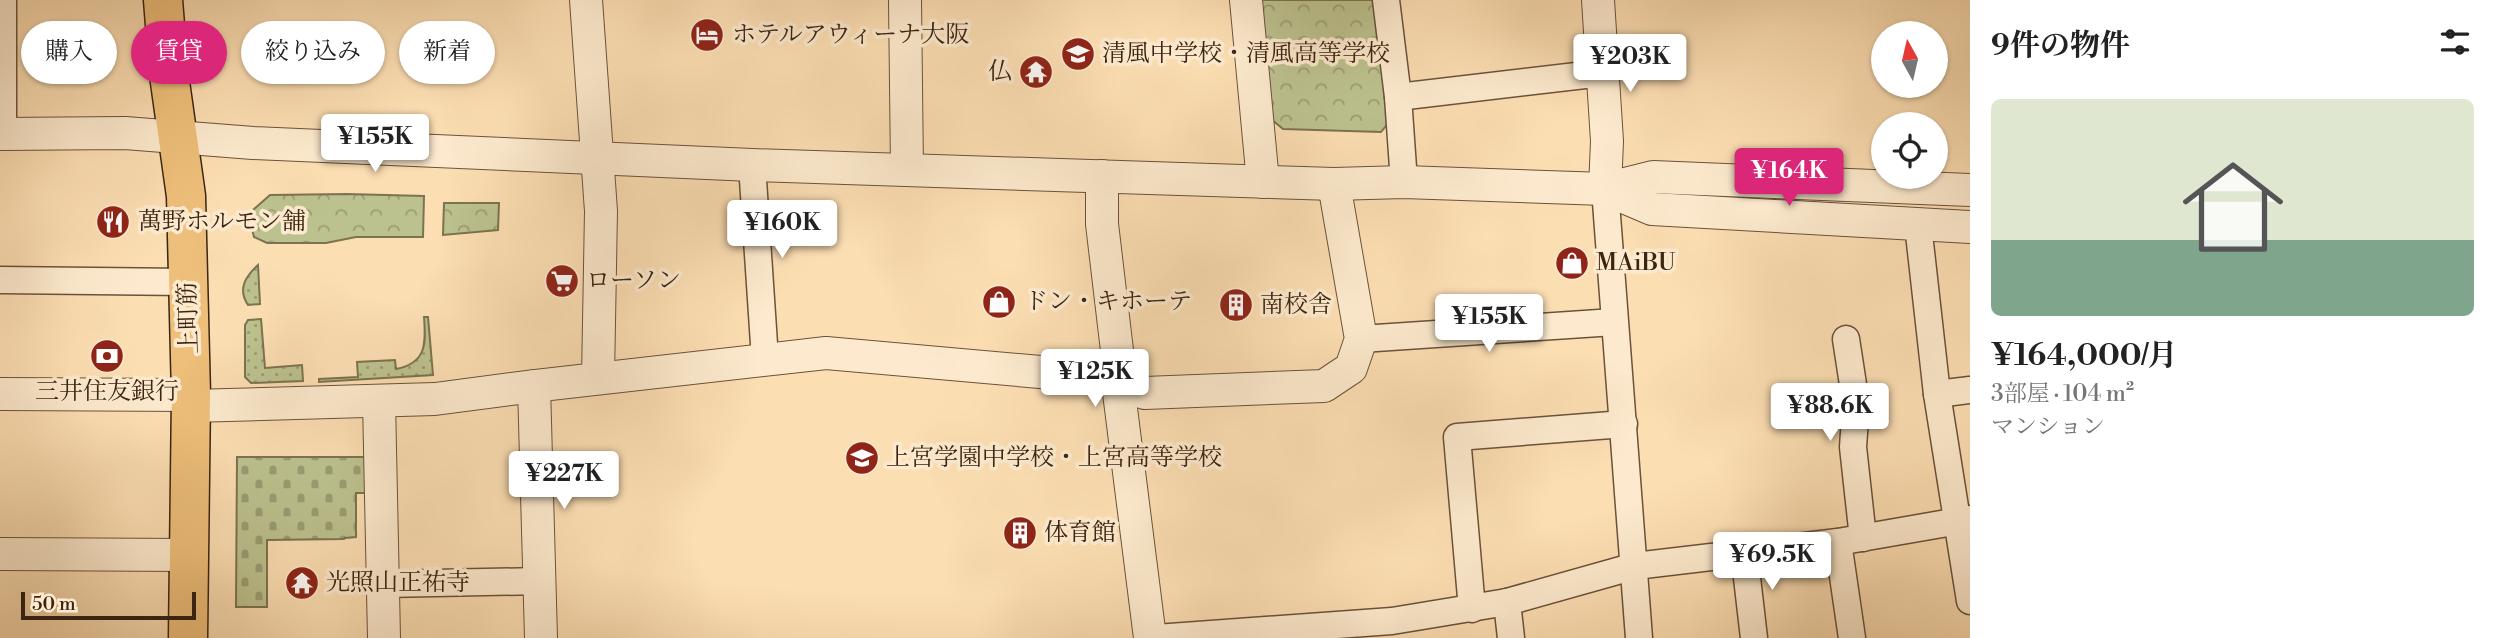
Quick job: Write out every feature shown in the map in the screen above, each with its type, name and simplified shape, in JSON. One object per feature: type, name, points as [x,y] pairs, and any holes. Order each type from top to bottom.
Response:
[{"type":"main road","name":"上町筋","points":[[163,0],[169,75],[187,196],[191,401],[188,638]]},
{"type":"street","points":[[3,0],[2,134],[125,132],[253,143],[752,165],[1263,182],[1404,182],[1605,188],[1653,177],[1970,190]]},
{"type":"street","points":[[586,0],[601,211],[598,378]]},
{"type":"street","points":[[905,0],[907,170]]},
{"type":"street","points":[[1246,0],[1263,182]]},
{"type":"street","points":[[1386,0],[1398,97],[1404,182]]},
{"type":"street","points":[[1598,0],[1607,141],[1605,188],[1639,638]]},
{"type":"street","points":[[1398,97],[1602,73]]},
{"type":"street","points":[[752,165],[765,359]]},
{"type":"street","points":[[1102,176],[1102,224],[1118,359],[1118,385],[1150,638]]},
{"type":"street","points":[[0,394],[191,401],[435,399],[825,353],[1097,377],[1144,393],[1324,386],[1351,368],[1361,339],[1334,184]]},
{"type":"street","points":[[1605,188],[1652,209],[1970,228]]},
{"type":"street","points":[[1918,225],[1937,394],[1963,520],[1970,601]]},
{"type":"street","points":[[0,280],[187,282]]},
{"type":"street","points":[[1361,339],[1614,322]]},
{"type":"street","points":[[1846,339],[1856,404],[1851,540],[1852,638]]},
{"type":"street","points":[[534,386],[541,638]]},
{"type":"street","points":[[1937,394],[1970,390]]},
{"type":"street","points":[[379,401],[384,638]]},
{"type":"street","points":[[1472,609],[1457,437],[1624,425]]},
{"type":"street","points":[[1156,638],[1392,630],[1507,602],[1635,566],[1851,540],[1963,520]]},
{"type":"street","points":[[1744,552],[1754,638]]},
{"type":"street","points":[[0,554],[190,555]]},
{"type":"street","points":[[384,584],[541,581]]},
{"type":"street","points":[[1507,602],[1510,638]]},
{"type":"green space","points":[[1259,0],[1375,0],[1389,122],[1381,132],[1283,129],[1271,119]]},
{"type":"green space","points":[[270,195],[424,196],[423,237],[356,237],[326,243],[267,243],[254,237],[253,210]]},
{"type":"green space","points":[[444,203],[499,203],[498,230],[443,235]]},
{"type":"green space","points":[[258,265],[260,304],[248,305],[243,294],[244,283]]},
{"type":"green space","points":[[424,317],[428,317],[433,375],[319,382],[319,379],[358,377],[357,362],[395,360],[396,369],[414,362],[424,343]]},
{"type":"green space","points":[[261,319],[265,368],[302,365],[303,381],[251,383],[245,377],[245,325],[248,320]]},
{"type":"green space","points":[[237,457],[366,457],[366,493],[356,493],[356,537],[267,540],[267,607],[236,607]]},
{"type":"place","name":"ホテルアウィーナ大阪","points":[[707,35]]},
{"type":"place","name":"清風中学校・清風高等学校","points":[[1078,54]]},
{"type":"place","name":"仏","points":[[1036,72]]},
{"type":"place","name":"萬野ホルモン舗","points":[[113,222]]},
{"type":"place","name":"MAiBU","points":[[1572,263]]},
{"type":"place","name":"ローソン","points":[[562,281]]},
{"type":"place","name":"ドン・キホーテ","points":[[999,302]]},
{"type":"place","name":"南校舎","points":[[1236,305]]},
{"type":"place","name":"三井住友銀行","points":[[107,356]]},
{"type":"place","name":"上宮学園中学校・上宮高等学校","points":[[862,458]]},
{"type":"place","name":"体育館","points":[[1020,533]]},
{"type":"place","name":"光照山正祐寺","points":[[302,583]]}]
